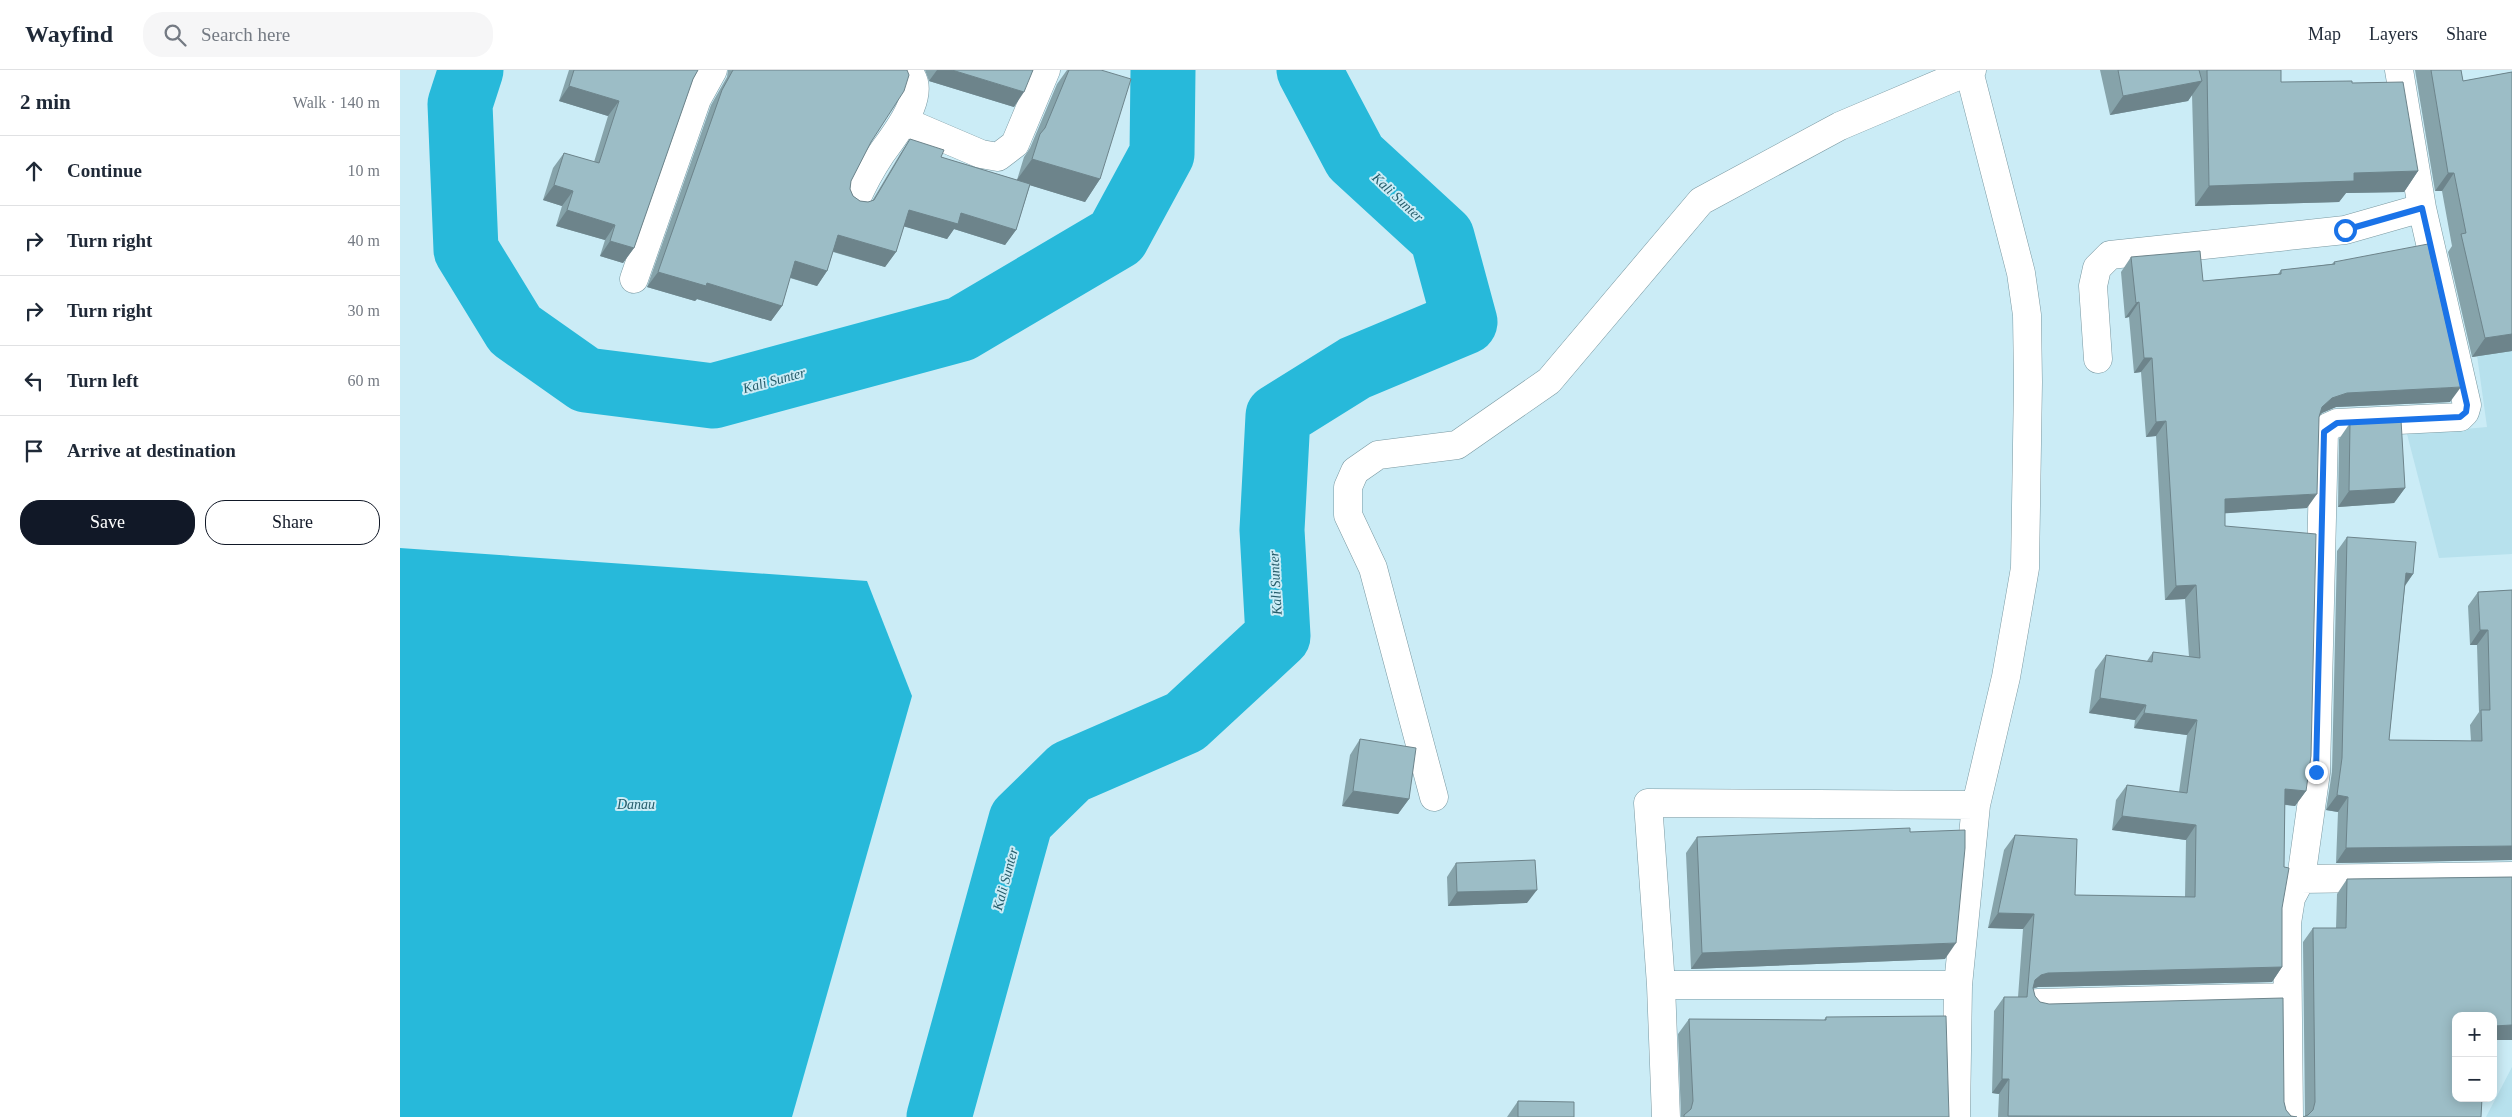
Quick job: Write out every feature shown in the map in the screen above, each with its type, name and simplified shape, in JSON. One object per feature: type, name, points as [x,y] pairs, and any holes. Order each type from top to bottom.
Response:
[{"type":"street","points":[[634,279],[697,99],[713,70]]},
{"type":"street","points":[[855,202],[881,155],[906,122],[915,85],[914,77],[906,70]]},
{"type":"street","points":[[906,122],[981,154],[998,157],[1015,144],[1046,70]]},
{"type":"street","points":[[2289,1117],[2287,923],[2292,898],[2301,879],[2316,772],[2324,432],[2337,423],[2460,417],[2467,408],[2464,383],[2422,208],[2399,70]]},
{"type":"street","points":[[1434,797],[1373,568],[1348,515],[1348,487],[1356,471],[1378,455],[1457,446],[1549,381],[1701,201],[1840,126],[1971,71],[2020,273],[2027,324],[2025,568],[2006,677],[1976,805],[1958,985],[1956,1117]]},
{"type":"street","points":[[2098,359],[2093,286],[2097,268],[2110,255],[2345,230],[2422,208]]},
{"type":"street","points":[[1666,1117],[1660,985],[1641,803],[1976,805]]},
{"type":"street","points":[[2301,879],[2512,876]]},
{"type":"street","points":[[1660,985],[1958,985]]},
{"type":"street","points":[[2038,1002],[2287,997]]},
{"type":"shaded area","points":[[2512,340],[2512,554],[2439,558],[2407,434],[2487,427],[2475,341]]},
{"type":"shaded area","points":[[2512,1067],[2512,1117],[2486,1117],[2494,1102],[2497,1102],[2497,1096]]},
{"type":"water","name":"Danau","points":[[400,548],[867,581],[912,696],[792,1117],[400,1117]]},
{"type":"building","points":[[574,70],[698,70],[693,79],[634,248],[610,241],[615,225],[567,210],[573,191],[554,185],[564,153],[599,163],[619,101],[569,86]]},
{"type":"building","points":[[733,70],[907,70],[909,75],[904,91],[871,142],[851,181],[850,189],[853,196],[860,201],[868,202],[874,200],[910,139],[944,150],[941,157],[1030,184],[1016,230],[961,213],[958,224],[909,210],[896,252],[838,235],[827,271],[795,261],[782,306],[707,283],[706,286],[658,272],[722,90]]},
{"type":"building","points":[[952,70],[1033,70],[1024,92]]},
{"type":"building","points":[[1069,70],[1101,70],[1131,79],[1100,179],[1032,159],[1040,134],[1045,128]]},
{"type":"building","points":[[2118,70],[2199,70],[2202,81],[2123,96]]},
{"type":"building","points":[[2207,70],[2281,70],[2281,82],[2403,82],[2418,171],[2354,173],[2354,181],[2209,186]]},
{"type":"building","points":[[2431,70],[2461,70],[2463,81],[2512,72],[2512,334],[2485,338],[2461,234],[2466,233],[2454,173],[2448,173]]},
{"type":"building","points":[[2428,244],[2461,387],[2347,393],[2332,398],[2322,407],[2319,417],[2317,494],[2225,499],[2225,526],[2316,534],[2311,756],[2306,791],[2285,789],[2284,867],[2289,868],[2282,908],[2282,967],[2048,973],[2041,975],[2035,980],[2033,988],[2035,996],[2040,1002],[2049,1004],[2283,998],[2284,1102],[2286,1110],[2291,1116],[2297,1117],[2008,1116],[2009,1079],[2002,1079],[2004,997],[2027,997],[2034,914],[1998,913],[2015,835],[2077,839],[2075,895],[2195,897],[2196,825],[2122,816],[2127,785],[2187,793],[2197,720],[2144,713],[2146,705],[2100,698],[2106,655],[2152,662],[2153,652],[2200,658],[2196,585],[2176,586],[2166,421],[2156,422],[2152,358],[2144,358],[2139,302],[2136,303],[2131,257],[2200,251],[2203,281],[2281,274],[2281,270],[2335,264],[2334,262]]},
{"type":"building","points":[[2401,420],[2405,488],[2349,491],[2350,423]]},
{"type":"building","points":[[2347,537],[2416,542],[2413,574],[2406,573],[2389,740],[2482,741],[2481,710],[2490,710],[2488,630],[2480,630],[2478,592],[2512,590],[2512,846],[2346,848],[2348,797],[2337,795],[2342,758]]},
{"type":"building","points":[[1360,739],[1416,748],[1409,799],[1353,791]]},
{"type":"building","points":[[1910,828],[1910,832],[1965,830],[1956,943],[1702,953],[1697,837]]},
{"type":"building","points":[[1535,860],[1537,890],[1457,892],[1456,863]]},
{"type":"building","points":[[2512,877],[2512,1025],[2497,1026],[2497,1012],[2452,1012],[2452,1102],[2482,1102],[2481,1117],[2303,1117],[2313,1110],[2315,1102],[2313,928],[2346,928],[2347,879]]},
{"type":"building","points":[[1946,1016],[1949,1117],[1684,1117],[1691,1109],[1693,1101],[1689,1019],[1826,1020],[1826,1017]]},
{"type":"building","points":[[1518,1101],[1574,1102],[1574,1117],[1518,1117]]},
{"type":"waterway","name":"Kali Sunter","points":[[471,70],[460,104],[466,250],[515,330],[586,380],[713,396],[961,329],[1117,237],[1162,154],[1163,70]]},
{"type":"waterway","name":"Kali Sunter","points":[[939,1117],[1021,820],[1070,772],[1185,722],[1278,636],[1272,530],[1278,416],[1355,368],[1465,322],[1442,237],[1355,157],[1309,70]]},
{"type":"route","points":[[2316,772],[2317,657],[2322,448],[2324,432],[2328,427],[2337,423],[2460,417],[2466,412],[2467,405],[2464,383],[2439,272],[2422,208],[2345,230]]}]
